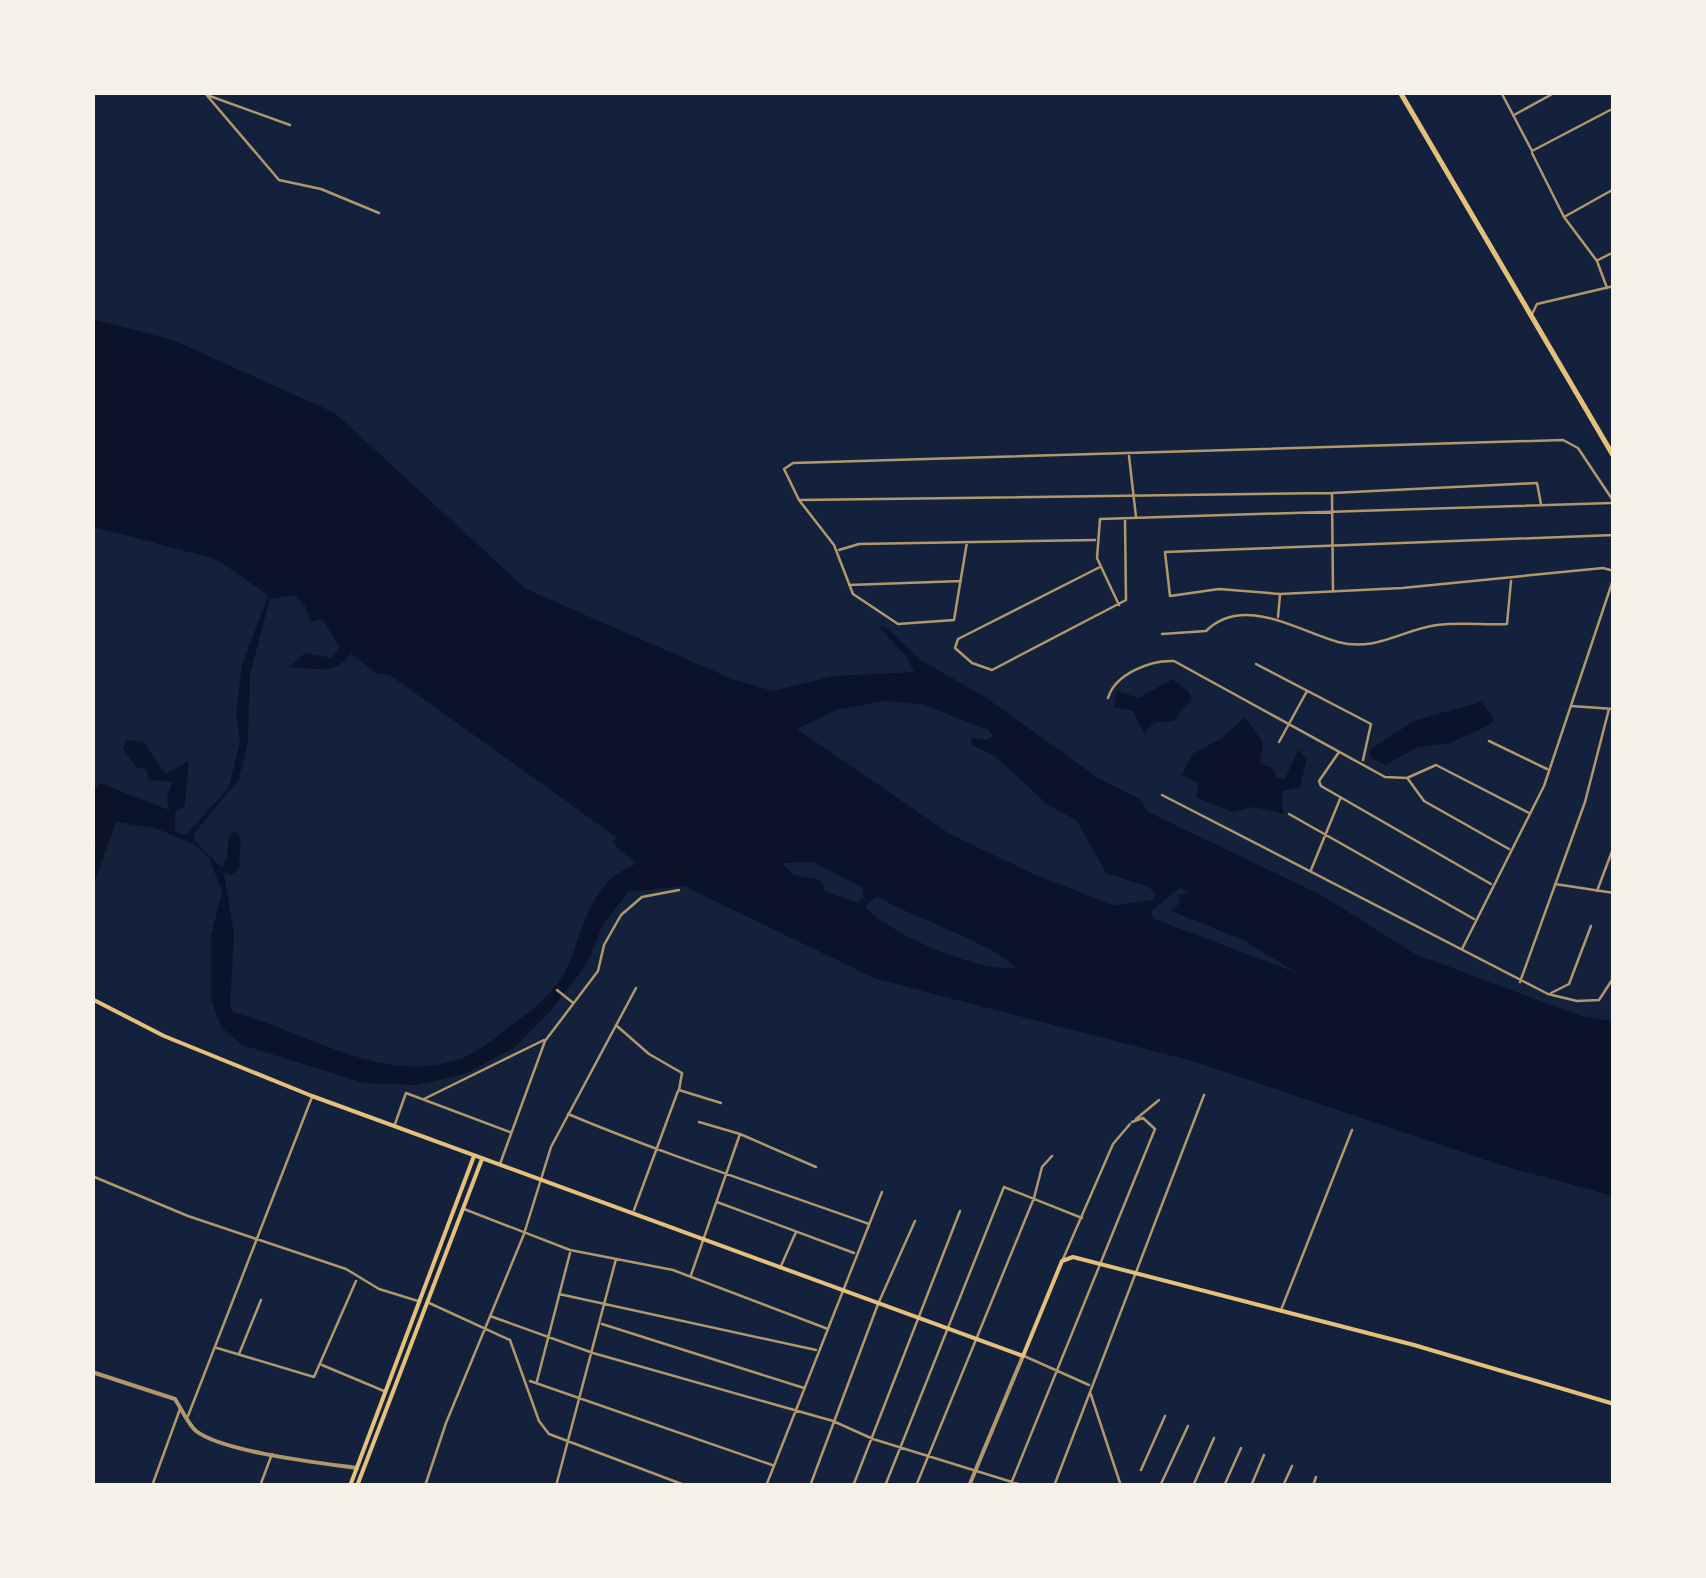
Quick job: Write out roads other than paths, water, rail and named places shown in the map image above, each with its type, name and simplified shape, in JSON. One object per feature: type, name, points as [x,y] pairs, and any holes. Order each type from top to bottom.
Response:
[{"type":"highway","points":[[1400,92],[1614,457]]},
{"type":"main road","points":[[92,999],[164,1036],[312,1096],[1023,1356],[1062,1260],[1073,1257],[1614,1404]]},
{"type":"main road","points":[[354,1486],[474,1156]]},
{"type":"main road","points":[[354,1486],[353,1478],[428,1302],[482,1159]]},
{"type":"main road","points":[[420,1301],[428,1302]]},
{"type":"street","points":[[1501,92],[1564,217],[1597,260],[1607,288]]},
{"type":"street","points":[[1512,116],[1556,92]]},
{"type":"street","points":[[205,94],[290,125]]},
{"type":"street","points":[[205,94],[279,180],[321,189],[379,213]]},
{"type":"street","points":[[1532,151],[1614,108]]},
{"type":"street","points":[[1564,217],[1614,189]]},
{"type":"street","points":[[1597,260],[1614,252]]},
{"type":"street","points":[[1532,320],[1537,304],[1614,286]]},
{"type":"street","points":[[967,542],[954,620],[898,624],[864,603],[848,585],[837,550],[799,500],[785,478],[784,469],[793,464],[1569,442],[1614,502]]},
{"type":"street","points":[[1128,454],[1136,519]]},
{"type":"street","points":[[799,500],[1135,498],[1536,483],[1541,504]]},
{"type":"street","points":[[1332,493],[1333,591]]},
{"type":"street","points":[[1119,605],[1100,567],[1096,540],[1100,519],[1614,502]]},
{"type":"street","points":[[1100,567],[958,638],[955,648],[972,663],[992,670],[1119,605],[1128,596],[1125,519]]},
{"type":"street","points":[[1461,950],[1549,770],[1614,574],[1603,568],[1511,580],[1280,594],[1219,588],[1168,595],[1165,552],[1614,535]]},
{"type":"street","points":[[837,550],[859,544],[1096,540]]},
{"type":"street","points":[[1162,634],[1206,632],[1216,621],[1238,616],[1278,618],[1340,642],[1366,646],[1435,625],[1508,624],[1511,580]]},
{"type":"street","points":[[848,585],[962,581]]},
{"type":"street","points":[[1278,618],[1280,594]]},
{"type":"street","points":[[1108,698],[1110,689],[1135,670],[1151,662],[1174,661],[1385,777],[1407,778],[1436,766],[1529,813]]},
{"type":"street","points":[[1256,664],[1372,724],[1362,762]]},
{"type":"street","points":[[1279,742],[1307,690]]},
{"type":"street","points":[[1520,982],[1585,802],[1611,709],[1585,710],[1570,705]]},
{"type":"street","points":[[1489,741],[1549,770]]},
{"type":"street","points":[[1339,751],[1319,784],[1492,884]]},
{"type":"street","points":[[1407,778],[1424,801],[1509,849]]},
{"type":"street","points":[[1162,795],[1548,994],[1576,1002],[1599,1000],[1613,977],[1614,964]]},
{"type":"street","points":[[1310,873],[1340,798]]},
{"type":"street","points":[[1290,814],[1476,920]]},
{"type":"street","points":[[1597,891],[1614,846]]},
{"type":"street","points":[[1553,884],[1614,893]]},
{"type":"street","points":[[499,1165],[546,1041],[598,970],[604,945],[621,916],[642,898],[678,890]]},
{"type":"street","points":[[1548,994],[1569,984],[1591,926]]},
{"type":"street","points":[[425,1486],[524,1234],[540,1179],[566,1114],[636,988]]},
{"type":"street","points":[[558,990],[573,1004]]},
{"type":"street","points":[[616,1025],[648,1054],[682,1073],[633,1213]]},
{"type":"street","points":[[424,1100],[540,1038],[546,1041]]},
{"type":"street","points":[[679,1090],[720,1103]]},
{"type":"street","points":[[395,1124],[406,1093],[511,1133]]},
{"type":"street","points":[[187,1417],[312,1096]]},
{"type":"street","points":[[1054,1486],[1204,1096]]},
{"type":"street","points":[[1062,1260],[1113,1144],[1159,1100]]},
{"type":"street","points":[[566,1114],[654,1150],[868,1224]]},
{"type":"street","points":[[1011,1484],[1155,1128],[1142,1118],[1132,1122]]},
{"type":"street","points":[[700,1122],[740,1134],[816,1167]]},
{"type":"street","points":[[1280,1311],[1352,1130]]},
{"type":"street","points":[[691,1277],[740,1134]]},
{"type":"street","points":[[916,1486],[1034,1198],[1042,1167],[1052,1156]]},
{"type":"street","points":[[92,1176],[257,1240],[346,1269],[356,1278],[420,1301]]},
{"type":"street","points":[[885,1486],[1004,1186],[1082,1218]]},
{"type":"street","points":[[766,1486],[882,1192]]},
{"type":"street","points":[[718,1202],[856,1253]]},
{"type":"street","points":[[463,1208],[570,1250],[691,1277],[828,1330]]},
{"type":"street","points":[[852,1486],[921,1319],[960,1211]]},
{"type":"street","points":[[810,1486],[878,1304],[914,1221]]},
{"type":"street","points":[[780,1268],[796,1230]]},
{"type":"street","points":[[537,1382],[570,1250]]},
{"type":"street","points":[[556,1486],[616,1258]]},
{"type":"street","points":[[215,1347],[314,1377],[356,1278]]},
{"type":"street","points":[[559,1294],[817,1350]]},
{"type":"street","points":[[239,1355],[261,1300]]},
{"type":"street","points":[[428,1302],[510,1340],[538,1420],[549,1434],[687,1486]]},
{"type":"street","points":[[490,1316],[548,1338],[795,1414],[833,1421],[872,1438],[1024,1486]]},
{"type":"street","points":[[601,1323],[805,1388]]},
{"type":"street","points":[[969,1486],[1023,1356],[1090,1388],[1121,1486]]},
{"type":"street","points":[[322,1365],[385,1392]]},
{"type":"street","points":[[92,1372],[175,1398],[198,1432],[272,1454],[360,1469]]},
{"type":"street","points":[[527,1380],[774,1466]]},
{"type":"street","points":[[152,1486],[181,1408]]},
{"type":"street","points":[[1141,1470],[1165,1416]]},
{"type":"street","points":[[1160,1486],[1188,1426]]},
{"type":"street","points":[[1193,1486],[1214,1438]]},
{"type":"street","points":[[1224,1486],[1241,1448]]},
{"type":"street","points":[[260,1486],[272,1454]]},
{"type":"street","points":[[1251,1486],[1264,1456]]},
{"type":"street","points":[[336,1465],[353,1478]]},
{"type":"street","points":[[1283,1486],[1292,1466]]},
{"type":"street","points":[[1312,1486],[1316,1477]]},
{"type":"water","points":[[93,319],[173,340],[335,413],[526,589],[732,679],[773,691],[834,676],[914,672],[907,657],[878,626],[886,627],[921,660],[988,699],[1098,778],[1140,799],[1148,812],[1323,896],[1415,954],[1581,1016],[1613,1021],[1613,1196],[1500,1165],[1192,1061],[876,979],[684,886],[628,892],[602,927],[586,965],[550,1012],[514,1048],[465,1074],[417,1085],[364,1083],[242,1045],[221,1027],[211,999],[211,936],[222,892],[209,857],[193,844],[155,828],[116,822],[93,887],[93,848],[97,840],[93,837],[93,790],[100,783],[169,810],[167,799],[172,782],[149,780],[146,769],[136,767],[123,748],[126,740],[143,742],[166,774],[189,760],[185,806],[175,812],[175,832],[186,835],[229,787],[240,742],[236,713],[242,665],[268,595],[216,559],[93,527]],"holes":[[[294,595],[306,607],[310,622],[322,619],[340,647],[332,658],[305,653],[289,667],[332,668],[351,653],[375,673],[390,675],[616,837],[613,843],[636,864],[602,889],[587,914],[569,965],[549,993],[532,1010],[465,1057],[428,1066],[372,1061],[234,1013],[230,1007],[234,933],[224,874],[234,875],[239,866],[241,838],[234,831],[229,837],[222,868],[194,840],[195,832],[239,779],[248,742],[250,674],[270,599]],[[884,701],[921,704],[988,730],[993,736],[987,740],[971,737],[972,745],[996,757],[1047,804],[1077,821],[1106,873],[1149,887],[1156,895],[1153,900],[1114,905],[1040,877],[950,834],[797,729],[836,710]],[[813,862],[862,887],[864,898],[857,903],[825,891],[820,880],[794,875],[782,863]],[[1180,888],[1190,892],[1178,895],[1180,903],[1171,911],[1243,940],[1297,973],[1155,919],[1150,912]],[[877,896],[989,949],[1016,968],[958,958],[913,939],[865,907]]]},
{"type":"water","points":[[1172,679],[1189,692],[1191,700],[1173,721],[1155,722],[1144,733],[1133,711],[1114,707],[1117,691],[1139,698]]},
{"type":"water","points":[[1481,702],[1494,719],[1490,725],[1447,744],[1418,747],[1385,765],[1371,758],[1369,751],[1416,720]]},
{"type":"water","points":[[1245,717],[1263,743],[1260,764],[1273,768],[1277,778],[1285,779],[1298,750],[1307,758],[1300,787],[1282,791],[1283,814],[1254,807],[1232,812],[1196,797],[1198,783],[1182,775],[1192,754],[1221,739]]}]
